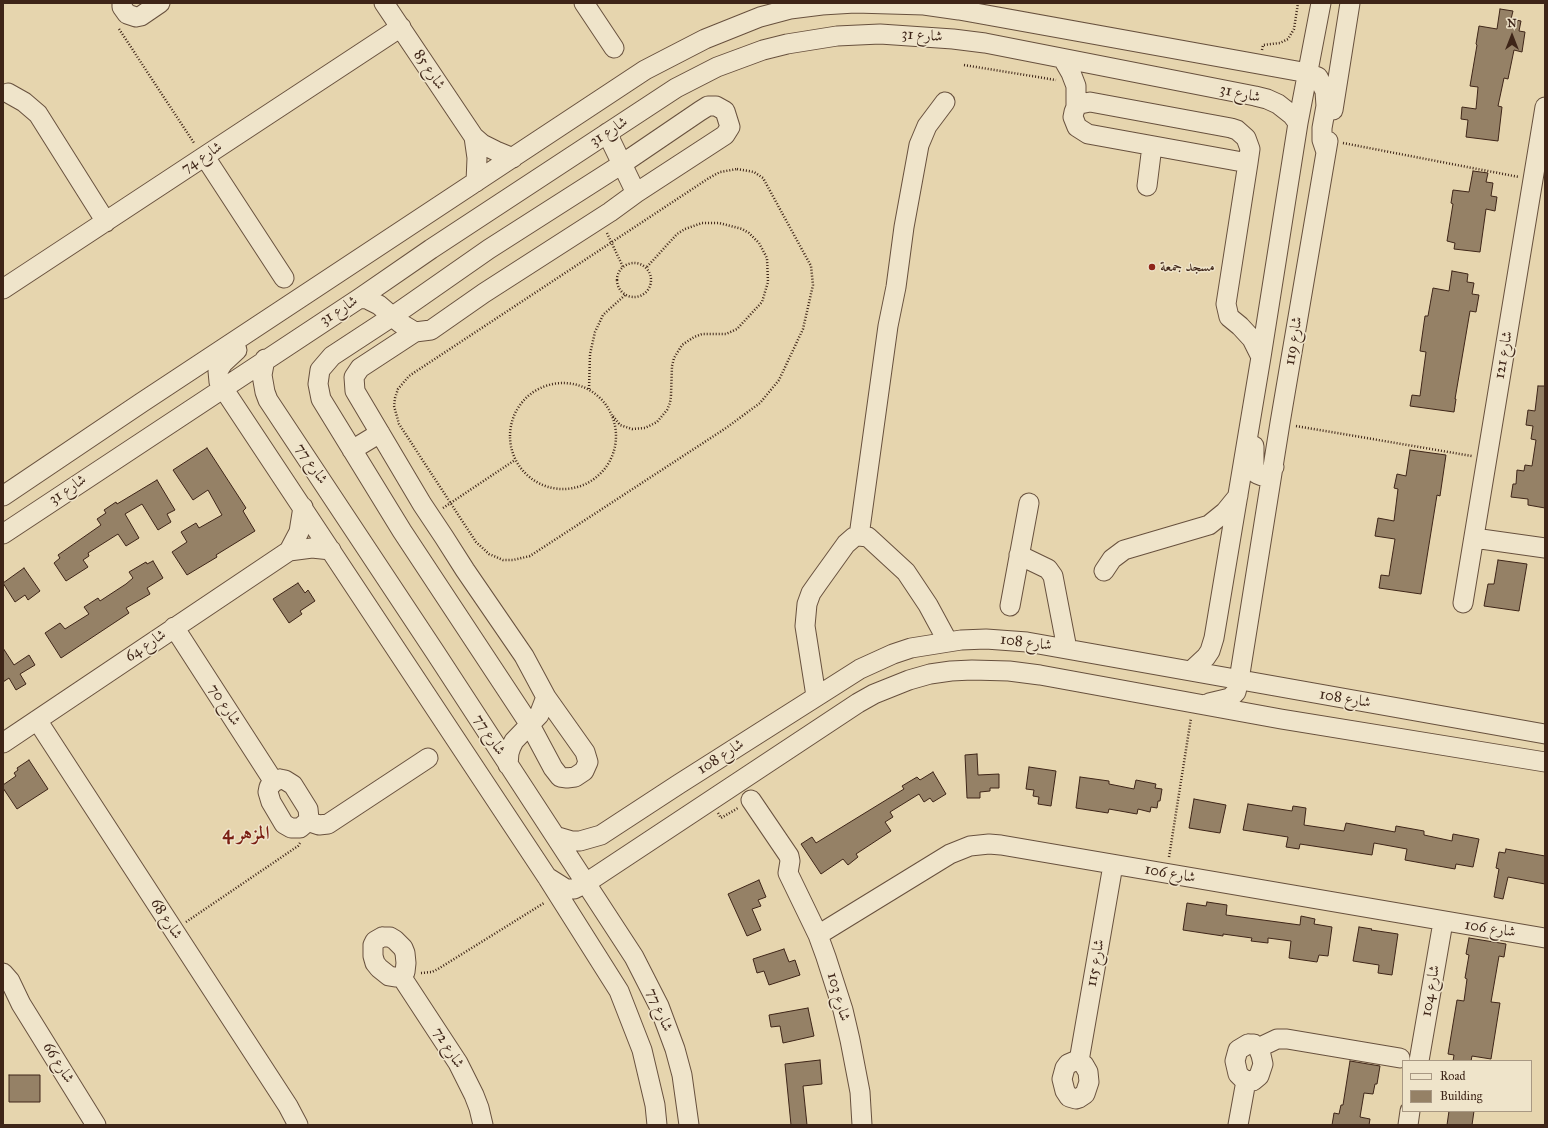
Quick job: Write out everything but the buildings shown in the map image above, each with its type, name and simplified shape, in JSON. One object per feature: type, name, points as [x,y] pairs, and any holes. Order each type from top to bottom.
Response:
[{"type":"street","points":[[122,3],[122,7],[127,14],[136,17],[141,16],[160,3]]},
{"type":"street","name":"شارع 85","points":[[384,3],[474,137],[482,144],[496,152],[513,158]]},
{"type":"street","points":[[584,3],[614,48]]},
{"type":"street","name":"شارع 31","points":[[3,496],[645,70],[674,53],[732,27],[760,17],[790,9],[822,5],[855,3],[924,5],[1308,73]]},
{"type":"street","name":"شارع 119","points":[[1191,671],[1202,663],[1213,645],[1253,407],[1298,123],[1321,3]]},
{"type":"street","name":"شارع 119","points":[[1198,704],[1230,698],[1236,692],[1239,680],[1350,3]]},
{"type":"street","name":"شارع 74","points":[[3,289],[401,27]]},
{"type":"street","points":[[953,38],[973,36],[1044,47],[1049,44],[1049,27]]},
{"type":"street","name":"شارع 31","points":[[3,534],[265,359],[360,298],[438,244],[676,88],[696,77],[739,58],[763,50],[812,39],[880,34],[953,38],[1267,99],[1285,110],[1298,123]]},
{"type":"street","points":[[1063,59],[1074,80],[1083,105]]},
{"type":"street","points":[[1096,65],[1088,79],[1083,105],[1073,117],[1077,127],[1082,131],[1088,134],[1248,163]]},
{"type":"street","points":[[1308,73],[1318,77],[1325,91],[1326,106],[1322,128],[1322,140],[1327,146]]},
{"type":"street","points":[[5,95],[24,102],[38,114],[106,222]]},
{"type":"street","points":[[858,536],[888,326],[896,287],[904,226],[919,145],[927,126],[945,102]]},
{"type":"street","points":[[1083,105],[1231,128],[1237,130],[1244,136],[1250,149],[1226,304],[1229,317],[1252,339],[1261,357]]},
{"type":"street","points":[[708,106],[716,106],[725,111],[730,127],[725,135],[636,193],[601,218],[484,293],[431,330],[416,332],[389,349],[360,368],[354,377],[355,391],[422,504],[459,562],[524,656],[546,697],[585,752],[588,762],[584,771],[575,777],[567,778],[560,777],[553,768],[530,725],[433,578],[352,450],[321,399],[318,384],[320,370],[332,356],[393,316],[489,249],[622,164],[708,106]]},
{"type":"street","name":"شارع 121","points":[[1463,603],[1545,107]]},
{"type":"street","points":[[608,133],[636,193]]},
{"type":"street","name":"شارع 85","points":[[474,137],[477,158],[476,182]]},
{"type":"street","points":[[1147,186],[1152,146]]},
{"type":"street","points":[[204,157],[284,278]]},
{"type":"street","points":[[360,298],[367,299],[379,305],[400,323],[416,332]]},
{"type":"street","points":[[1233,321],[1252,320],[1268,312]]},
{"type":"street","points":[[222,388],[217,377],[220,367],[260,325]]},
{"type":"street","points":[[375,328],[384,330],[389,335],[391,342],[389,349]]},
{"type":"street","name":"شارع 77","points":[[265,359],[262,375],[268,400],[634,957],[659,1006],[675,1049],[682,1075],[689,1125]]},
{"type":"street","name":"شارع 77","points":[[222,388],[303,507],[547,877],[619,991],[632,1020],[642,1050],[655,1105],[657,1125]]},
{"type":"street","points":[[1253,407],[1254,469],[1257,474],[1262,476],[1267,474],[1274,467]]},
{"type":"street","points":[[352,450],[380,433]]},
{"type":"street","points":[[1104,571],[1112,559],[1124,550],[1209,525],[1225,512],[1238,496]]},
{"type":"street","points":[[1010,606],[1029,503]]},
{"type":"street","name":"شارع 64","points":[[289,551],[299,532],[303,507]]},
{"type":"street","points":[[1209,525],[1215,529],[1224,540],[1229,554]]},
{"type":"street","points":[[816,696],[805,626],[807,604],[811,592],[846,544],[854,537],[864,536],[872,540],[906,572],[928,605],[948,642]]},
{"type":"street","points":[[1474,538],[1545,548]]},
{"type":"street","name":"شارع 64","points":[[3,743],[289,551],[312,548],[331,550]]},
{"type":"street","points":[[1019,555],[1048,569],[1053,576],[1067,649]]},
{"type":"street","points":[[433,578],[459,562]]},
{"type":"street","points":[[380,624],[389,618],[394,617],[403,619],[435,652]]},
{"type":"street","name":"شارع 70","points":[[174,627],[274,782]]},
{"type":"street","name":"شارع 108","points":[[555,836],[563,839],[580,841],[601,835],[845,677],[875,661],[912,648],[948,642],[986,639],[1006,640],[1067,649],[1545,734]]},
{"type":"street","name":"شارع 108","points":[[547,877],[566,889],[574,889],[586,884],[842,713],[874,694],[909,680],[930,674],[951,671],[972,670],[1016,672],[1281,719],[1545,762]]},
{"type":"street","points":[[508,765],[511,747],[514,741],[539,715],[546,697]]},
{"type":"street","name":"شارع 68","points":[[37,720],[298,1122]]},
{"type":"street","points":[[760,768],[747,762],[746,753],[765,729]]},
{"type":"street","points":[[306,822],[308,809],[293,784],[285,780],[277,780],[274,782],[269,787],[269,796],[284,824],[296,829],[306,822],[319,825],[328,824],[428,758]]},
{"type":"street","name":"شارع 103","points":[[751,800],[789,856],[789,876],[818,935],[835,983],[850,1040],[860,1092],[862,1125]]},
{"type":"street","name":"شارع 106","points":[[818,935],[950,854],[970,846],[980,844],[1001,845],[1443,922],[1545,938]]},
{"type":"street","name":"شارع 115","points":[[1079,1061],[1113,865]]},
{"type":"street","name":"شارع 104","points":[[1419,1060],[1443,922]]},
{"type":"street","name":"شارع 72","points":[[404,970],[458,1063],[474,1095],[483,1125]]},
{"type":"street","name":"شارع 66","points":[[3,973],[10,981],[21,1004],[96,1124]]},
{"type":"street","name":"شارع 66","points":[[3,986],[21,1004]]},
{"type":"street","points":[[1238,1125],[1246,1081],[1253,1081],[1261,1072],[1262,1059],[1258,1048],[1277,1039],[1287,1039],[1400,1058]]},
{"type":"street","points":[[1408,1125],[1410,1112]]},
{"type":"path","points":[[1260,64],[1263,45],[1280,43],[1288,39],[1291,35],[1294,29],[1298,3]]},
{"type":"path","points":[[118,26],[204,157]]},
{"type":"path","points":[[1327,146],[1533,179]]},
{"type":"path","points":[[737,169],[759,174],[763,178],[811,266],[813,285],[802,330],[779,380],[760,403],[726,428],[536,552],[522,559],[503,560],[489,554],[476,542],[399,424],[395,412],[395,398],[402,382],[409,376],[610,242],[720,172],[737,169]]},
{"type":"path","points":[[601,218],[610,242],[623,267]]},
{"type":"path","points":[[613,416],[617,433],[615,452],[607,468],[594,480],[577,488],[559,490],[541,485],[526,475],[515,460],[510,444],[510,427],[515,411],[526,398],[540,388],[556,383],[573,384],[589,389],[603,400],[620,425],[632,429],[645,428],[657,422],[667,410],[670,403],[672,366],[674,358],[682,345],[694,337],[702,334],[726,334],[737,329],[762,302],[768,282],[767,258],[760,243],[742,229],[719,223],[702,223],[685,229],[678,234],[646,268]]},
{"type":"path","points":[[630,263],[639,264],[646,268],[651,277],[650,287],[644,294],[635,298],[625,295],[618,287],[617,276],[623,267],[630,263]]},
{"type":"path","points":[[589,389],[590,354],[595,332],[603,315],[625,295]]},
{"type":"path","points":[[1280,423],[1486,459]]},
{"type":"path","points":[[1166,874],[1198,704]]},
{"type":"path","points":[[174,930],[298,846],[302,838],[306,822]]},
{"type":"path","points":[[404,970],[432,972],[558,894]]},
{"type":"place","name":"مسجد جمعة","points":[[1152,267]]},
{"type":"district","name":"المزهر 4","points":[[246,834]]}]
